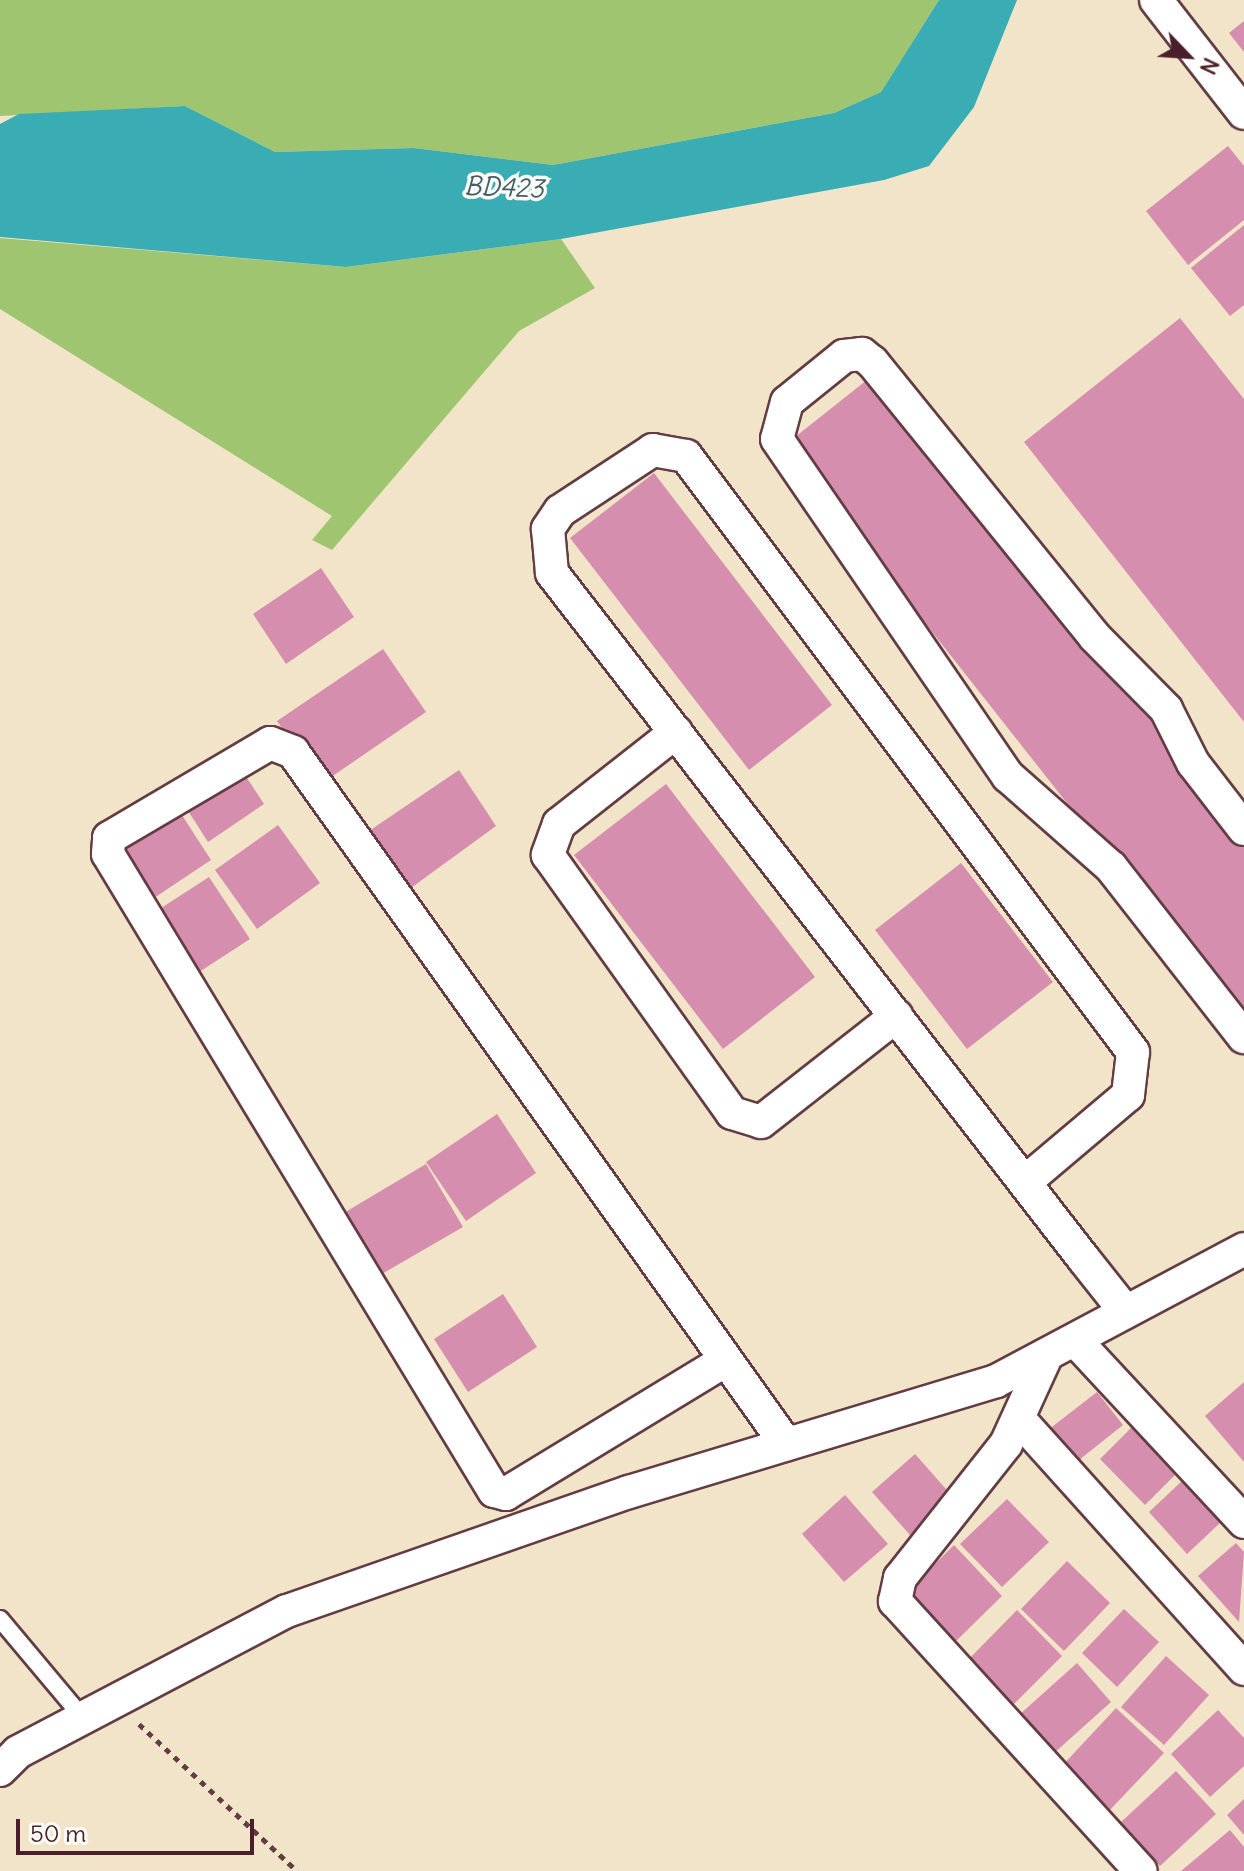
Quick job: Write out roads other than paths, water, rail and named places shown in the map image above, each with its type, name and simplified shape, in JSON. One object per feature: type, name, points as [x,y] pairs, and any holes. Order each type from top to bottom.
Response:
[{"type":"street","points":[[1156,0],[1244,113]]},
{"type":"street","points":[[1244,829],[1193,763],[1166,709],[1095,637],[872,362],[862,354],[844,356],[787,402],[777,439],[1008,776],[1111,867],[1244,1037]]},
{"type":"street","points":[[1025,1182],[1128,1095],[1133,1052],[686,456],[669,448],[653,450],[560,511],[546,551],[552,573],[1125,1311]]},
{"type":"street","points":[[676,732],[559,824],[548,855],[732,1113],[761,1122],[896,1016]]},
{"type":"street","points":[[524,1529],[108,854],[109,838],[270,743],[293,752],[786,1444]]},
{"type":"street","points":[[0,1770],[83,1718],[287,1611],[524,1529],[1044,1361],[1125,1311],[1244,1249]]},
{"type":"street","points":[[1076,1341],[1244,1522]]},
{"type":"street","points":[[500,1494],[726,1360]]},
{"type":"street","points":[[1044,1361],[1020,1420],[900,1578],[895,1601],[1141,1871]]},
{"type":"street","points":[[1020,1420],[1244,1669]]},
{"type":"lane","points":[[0,1619],[83,1718]]},
{"type":"water","name":"BD423","points":[[939,0],[1017,0],[974,107],[929,166],[884,180],[561,239],[346,267],[0,237],[0,124],[19,114],[185,106],[275,152],[414,148],[553,165],[834,113],[881,92]]}]
